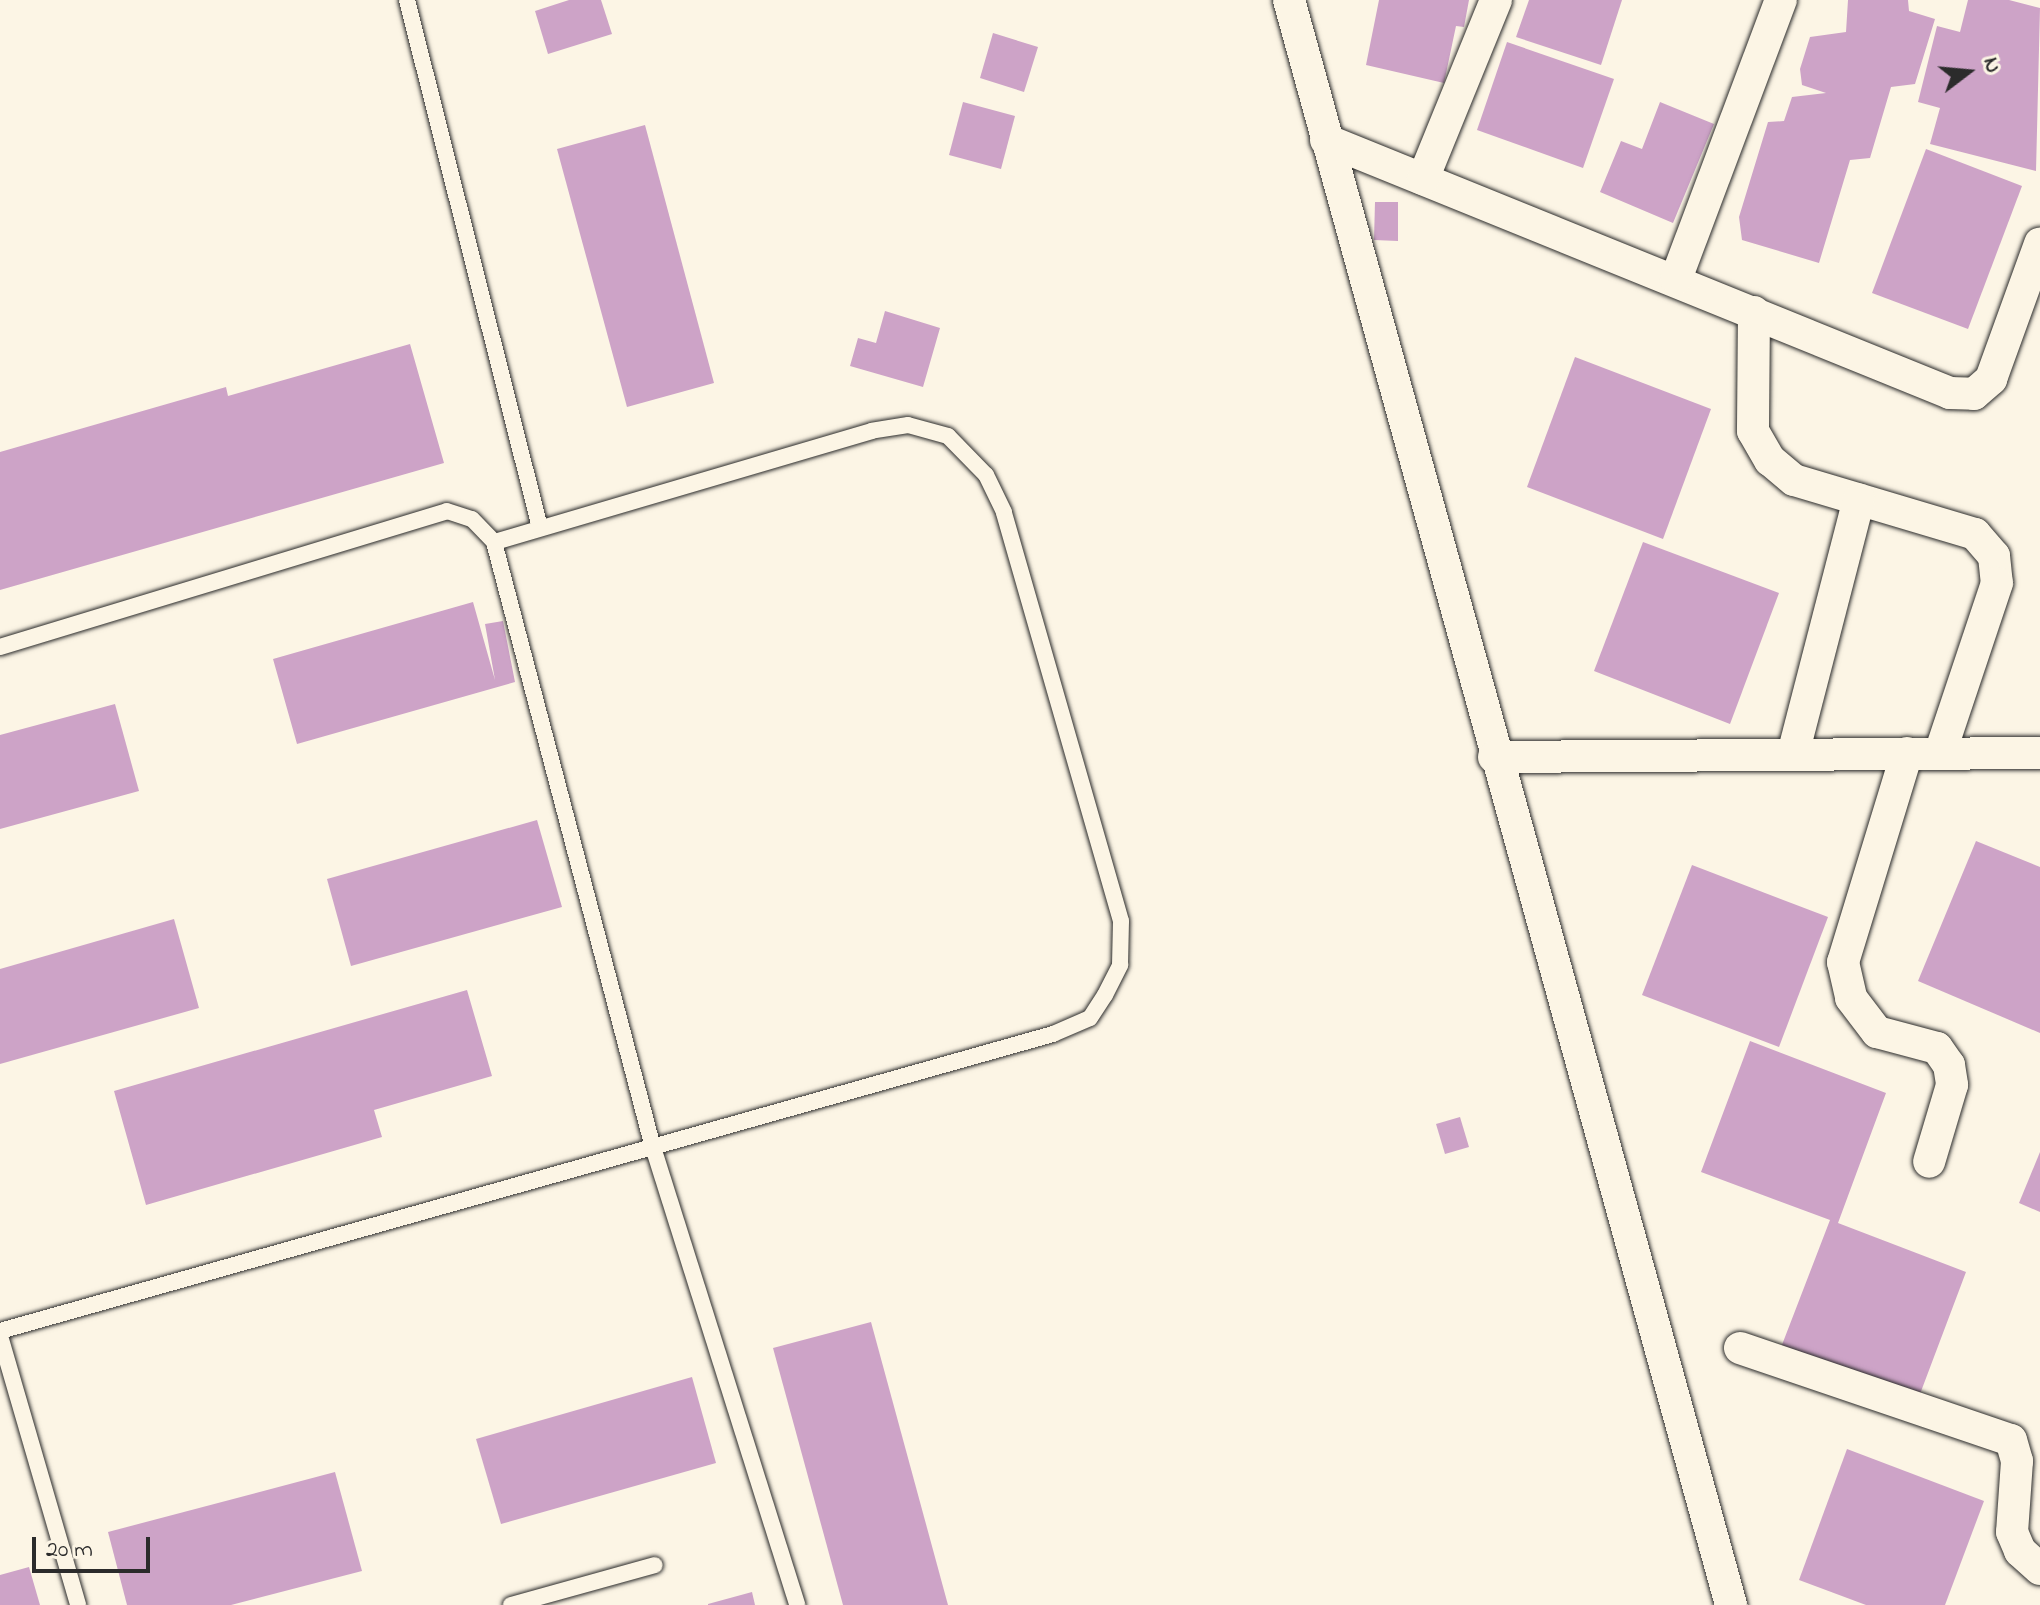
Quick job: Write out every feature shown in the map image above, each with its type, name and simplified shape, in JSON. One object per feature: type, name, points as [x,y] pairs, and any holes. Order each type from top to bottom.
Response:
[{"type":"street","points":[[1289,0],[1494,757],[1731,1605]]},
{"type":"street","points":[[1423,179],[1496,0]]},
{"type":"street","points":[[1676,279],[1781,0]]},
{"type":"street","points":[[1326,140],[1676,279],[1950,393],[1974,394],[1991,379],[2040,244]]},
{"type":"street","points":[[1754,312],[1753,431],[1770,460],[1794,480],[1975,534],[1994,556],[1997,583],[1940,753]]},
{"type":"street","points":[[1793,754],[1859,499]]},
{"type":"street","points":[[1907,753],[1843,962],[1851,998],[1877,1032],[1937,1048],[1949,1065],[1952,1085],[1929,1162]]},
{"type":"street","points":[[1494,757],[2040,753]]},
{"type":"street","points":[[1740,1348],[2011,1440],[2017,1461],[2012,1532],[2020,1551],[2040,1569]]},
{"type":"lane","points":[[407,0],[540,528]]},
{"type":"lane","points":[[78,1605],[0,1333],[652,1144],[1053,1034],[1090,1018],[1120,965],[1121,921],[1004,512],[986,475],[948,436],[908,425],[872,431],[494,542]]},
{"type":"lane","points":[[0,647],[447,511],[472,519],[494,542],[652,1144],[797,1605]]},
{"type":"lane","points":[[511,1605],[655,1565]]},
{"type":"building","points":[[569,0],[601,0],[612,34],[548,54],[535,11]]},
{"type":"building","points":[[1379,0],[1469,0],[1464,27],[1456,26],[1444,83],[1366,65]]},
{"type":"building","points":[[1529,0],[1622,0],[1601,65],[1516,37]]},
{"type":"building","points":[[1848,0],[1908,0],[1909,11],[1935,19],[1915,84],[1891,87],[1870,158],[1850,160],[1819,263],[1742,240],[1739,217],[1768,122],[1784,121],[1792,97],[1826,93],[1802,85],[1800,69],[1810,37],[1846,32]]},
{"type":"building","points":[[1968,0],[2009,0],[2040,8],[2036,171],[1930,144],[1940,108],[1918,102],[1937,26],[1960,32]]},
{"type":"building","points":[[993,33],[1038,47],[1024,92],[980,78]]},
{"type":"building","points":[[1507,42],[1614,79],[1583,168],[1477,130]]},
{"type":"building","points":[[963,102],[1015,116],[1001,169],[949,155]]},
{"type":"building","points":[[1660,102],[1714,124],[1673,223],[1600,192],[1621,141],[1642,149]]},
{"type":"building","points":[[645,125],[714,383],[627,407],[557,149]]},
{"type":"building","points":[[1926,149],[2022,186],[1968,329],[1872,293]]},
{"type":"building","points":[[1375,202],[1398,202],[1398,241],[1374,240]]},
{"type":"building","points":[[885,311],[940,328],[923,387],[850,366],[858,338],[876,343]]},
{"type":"building","points":[[410,344],[444,463],[0,590],[0,452],[226,387],[228,396]]},
{"type":"building","points":[[1575,357],[1711,409],[1663,539],[1527,487]]},
{"type":"building","points":[[1643,542],[1779,593],[1730,724],[1594,671]]},
{"type":"building","points":[[473,602],[495,680],[485,624],[503,621],[515,682],[297,744],[273,659]]},
{"type":"building","points":[[115,704],[139,791],[0,829],[0,735]]},
{"type":"building","points":[[537,820],[562,907],[351,966],[327,879]]},
{"type":"building","points":[[1976,841],[2040,867],[2040,1033],[1918,981]]},
{"type":"building","points":[[1692,865],[1828,917],[1779,1047],[1642,995]]},
{"type":"building","points":[[174,919],[199,1008],[0,1064],[0,969]]},
{"type":"building","points":[[467,990],[492,1076],[374,1110],[382,1137],[146,1205],[114,1091]]},
{"type":"building","points":[[1750,1041],[1886,1093],[1838,1223],[1966,1272],[1917,1402],[1780,1350],[1830,1220],[1701,1172]]},
{"type":"building","points":[[1460,1117],[1469,1147],[1445,1154],[1436,1124]]},
{"type":"building","points":[[2040,1152],[2040,1212],[2019,1203]]},
{"type":"building","points":[[871,1322],[948,1605],[843,1605],[773,1348]]},
{"type":"building","points":[[692,1377],[716,1463],[501,1524],[476,1439]]},
{"type":"building","points":[[1847,1449],[1984,1501],[1945,1605],[1866,1605],[1799,1580]]},
{"type":"building","points":[[335,1472],[362,1571],[231,1605],[127,1605],[108,1532]]},
{"type":"building","points":[[29,1567],[40,1605],[0,1605],[0,1575]]},
{"type":"building","points":[[752,1592],[755,1605],[708,1605],[708,1604]]}]
